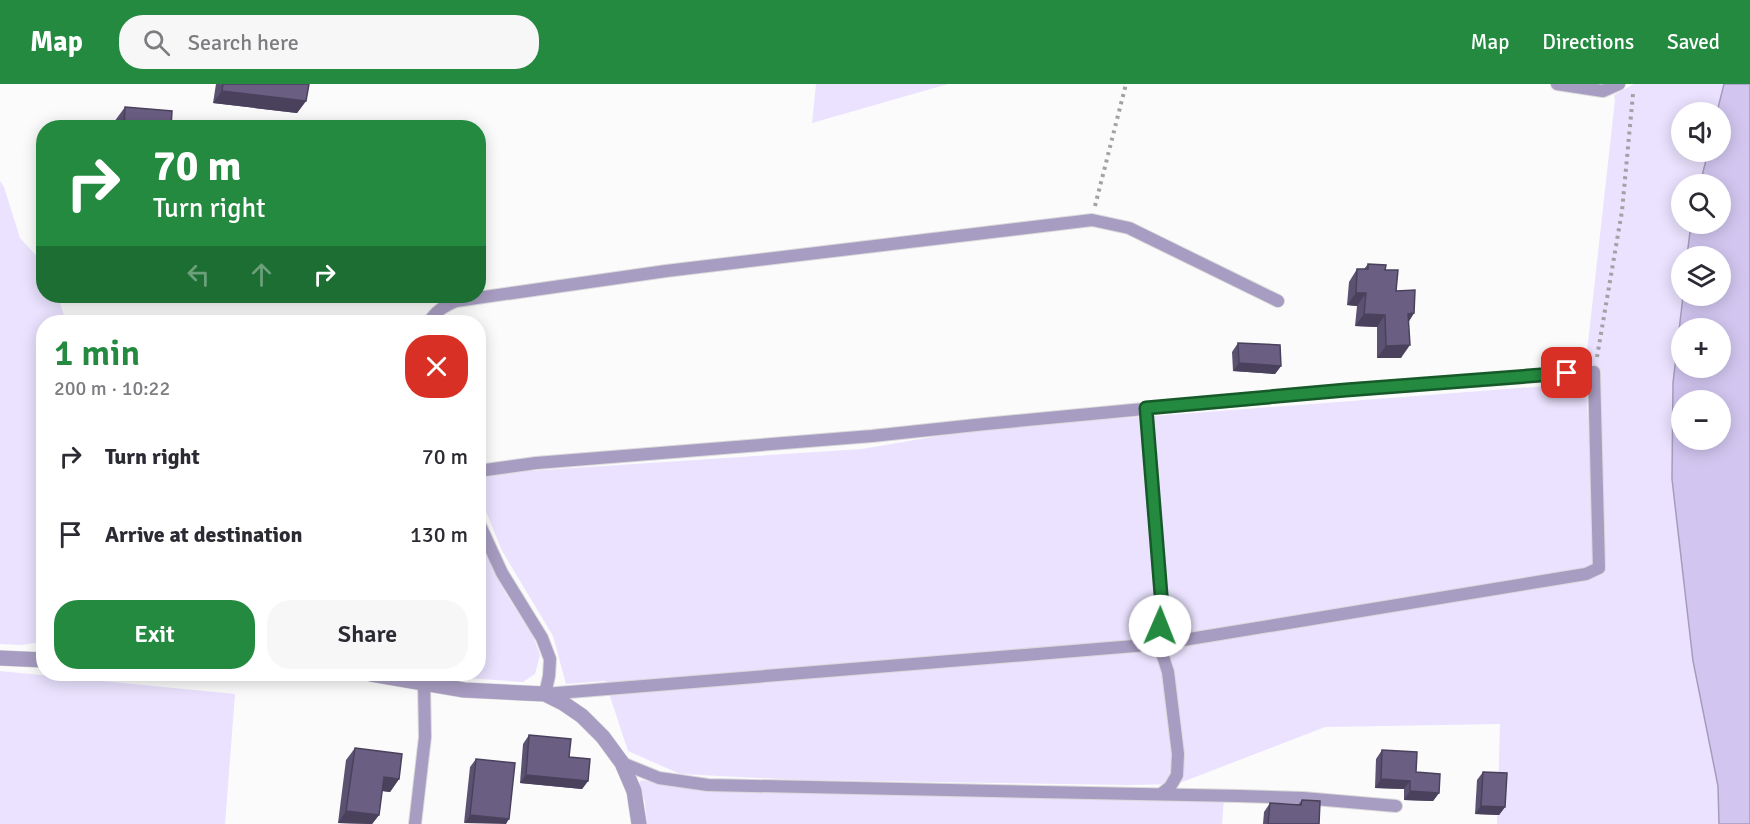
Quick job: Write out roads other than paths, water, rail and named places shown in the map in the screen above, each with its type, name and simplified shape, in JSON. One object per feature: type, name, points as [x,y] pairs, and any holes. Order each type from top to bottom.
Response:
[{"type":"street","points":[[0,658],[36,660]]},
{"type":"street","points":[[412,681],[464,690],[545,694],[563,703],[582,716],[603,737],[622,763],[634,790],[639,824]]},
{"type":"lane","points":[[1557,84],[1603,91],[1619,84]]},
{"type":"lane","points":[[486,298],[666,271],[1092,220],[1128,228],[1278,302]]},
{"type":"lane","points":[[433,315],[445,305],[452,303]]},
{"type":"lane","points":[[486,470],[536,463],[872,436],[1346,390],[1594,372],[1599,568],[1586,574],[1159,644],[545,694],[550,659],[542,638],[502,573],[486,538]]},
{"type":"lane","points":[[1146,408],[1162,607],[1159,644],[1168,672],[1178,754],[1177,775],[1170,787],[1161,794]]},
{"type":"lane","points":[[415,824],[425,737],[424,683]]},
{"type":"lane","points":[[622,763],[658,778],[708,785],[1303,798],[1396,806]]}]
